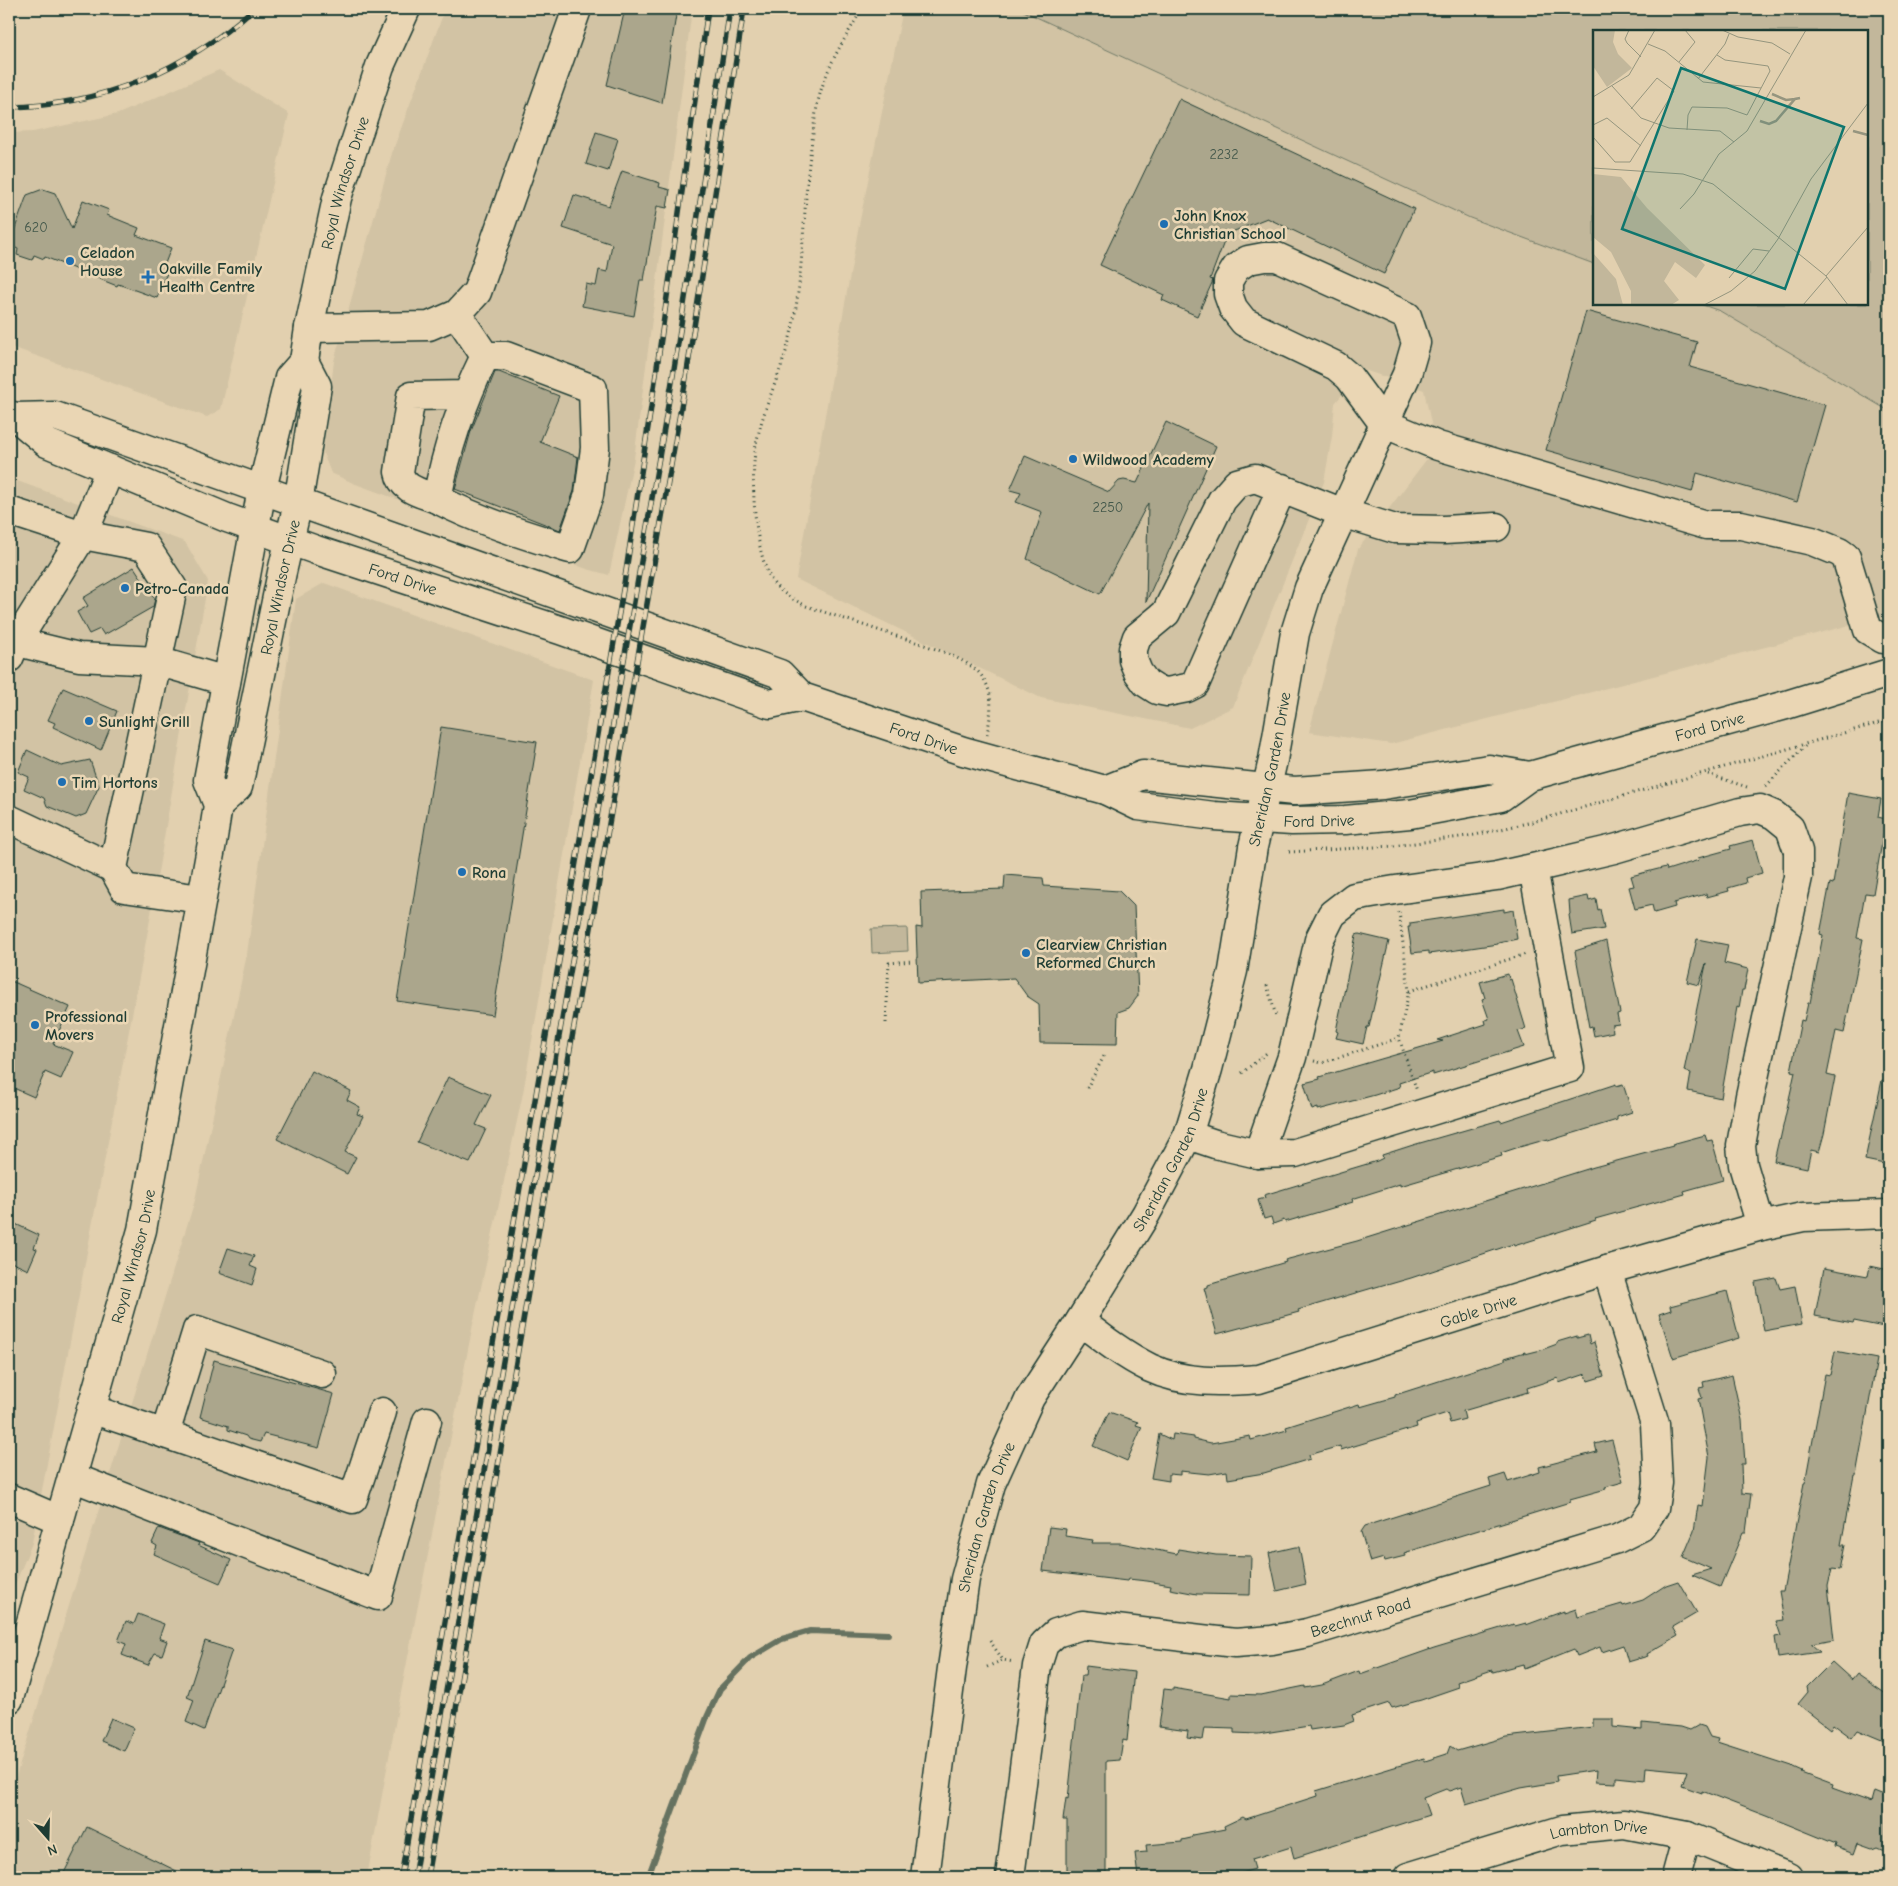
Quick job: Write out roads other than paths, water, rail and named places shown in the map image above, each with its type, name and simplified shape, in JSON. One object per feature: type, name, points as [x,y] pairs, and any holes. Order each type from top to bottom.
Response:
[{"type":"main road","name":"Royal Windsor Drive","points":[[9,1700],[142,1230],[213,837],[218,804],[208,780],[262,489],[289,378],[304,362],[309,328],[337,198],[380,66],[406,9]]},
{"type":"main road","points":[[309,328],[429,326],[458,314],[477,292],[577,9]]},
{"type":"main road","name":"Sheridan Garden Drive","points":[[925,1877],[965,1579],[988,1494],[1030,1398],[1146,1214],[1188,1135],[1208,1069],[1233,971],[1259,819],[1295,633],[1309,588],[1407,374],[1416,343],[1407,316],[1277,257],[1248,260],[1236,268],[1228,281],[1228,294],[1233,308],[1244,322],[1336,366],[1349,377],[1384,423]]},
{"type":"main road","points":[[458,314],[484,356]]},
{"type":"main road","points":[[437,499],[440,482],[466,395],[484,356]]},
{"type":"main road","points":[[466,395],[411,396],[399,472],[400,480],[406,487],[451,506],[524,535],[570,549],[589,495],[595,448],[593,389],[506,356],[484,356]]},
{"type":"main road","name":"Royal Windsor Drive","points":[[218,804],[238,787],[298,503],[317,386],[304,362]]},
{"type":"main road","name":"Ford Drive","points":[[12,416],[55,416],[780,674],[802,697],[982,756],[1105,790],[1138,806],[1214,816],[1292,821],[1345,820],[1410,814],[1500,797],[1530,776],[1786,705],[1889,674]]},
{"type":"main road","name":"Ford Drive","points":[[12,416],[47,443],[227,518],[560,630],[770,704],[802,697]]},
{"type":"main road","points":[[1384,423],[1438,446],[1706,525],[1741,525],[1812,540],[1840,552],[1846,557],[1868,630],[1883,639],[1889,638]]},
{"type":"main road","points":[[110,469],[83,535],[11,647],[79,656],[157,661],[226,681]]},
{"type":"main road","points":[[1282,488],[1195,684],[1187,688],[1167,692],[1157,690],[1146,683],[1138,672],[1133,660],[1133,649],[1137,637],[1166,613],[1222,500],[1237,483],[1255,478],[1282,488],[1343,513],[1395,529],[1444,530],[1496,527]]},
{"type":"main road","points":[[9,511],[83,535],[146,547],[173,588],[113,868]]},
{"type":"main road","name":"Ford Drive","points":[[1105,790],[1143,775],[1294,791],[1320,791],[1383,785],[1489,769],[1530,776]]},
{"type":"main road","points":[[1258,1154],[1284,1051],[1319,940],[1332,914],[1354,897],[1497,876],[1614,849],[1740,812],[1760,800],[1790,828],[1798,851],[1798,877],[1741,1145],[1743,1165],[1761,1226]]},
{"type":"main road","points":[[9,819],[113,868],[124,888],[201,900]]},
{"type":"main road","points":[[1188,1135],[1215,1144],[1258,1154],[1295,1153],[1570,1068],[1533,868]]},
{"type":"main road","name":"Gable Drive","points":[[1080,1321],[1115,1347],[1151,1369],[1187,1379],[1222,1382],[1259,1379],[1607,1270],[1761,1226],[1803,1217],[1889,1214]]},
{"type":"main road","name":"Beechnut Road","points":[[1010,1877],[1037,1666],[1044,1644],[1056,1633],[1082,1625],[1235,1644],[1272,1640],[1307,1633],[1617,1539],[1641,1527],[1654,1508],[1658,1483],[1655,1424],[1607,1270]]},
{"type":"main road","points":[[165,1434],[196,1330],[322,1374]]},
{"type":"main road","points":[[91,1409],[353,1498],[382,1412]]},
{"type":"main road","points":[[72,1477],[378,1596],[427,1421]]},
{"type":"main road","points":[[9,1498],[60,1520]]},
{"type":"main road","name":"Lambton Drive","points":[[1408,1877],[1562,1830],[1624,1824],[1687,1836],[1788,1877]]},
{"type":"main road","points":[[1676,1877],[1687,1836]]},
{"type":"waterway","points":[[648,1877],[707,1717],[720,1689],[750,1658],[782,1639],[810,1631],[888,1634]]},
{"type":"railway","points":[[9,107],[43,105],[76,100],[109,92],[140,80],[170,67],[199,50],[227,31],[253,9]]},
{"type":"railway","points":[[401,1877],[624,584],[708,9]]},
{"type":"railway","points":[[414,1877],[672,382],[730,9]]},
{"type":"railway","points":[[427,1877],[685,384],[744,9]]},
{"type":"place","name":"John Knox Christian School","points":[[1164,224]]},
{"type":"place","name":"Celadon House","points":[[70,261]]},
{"type":"place","name":"Oakville Family Health Centre","points":[[148,277]]},
{"type":"place","name":"Wildwood Academy","points":[[1073,459]]},
{"type":"place","name":"Petro-Canada","points":[[125,588]]},
{"type":"place","name":"Sunlight Grill","points":[[89,721]]},
{"type":"place","name":"Tim Hortons","points":[[62,782]]},
{"type":"place","name":"Rona","points":[[462,872]]},
{"type":"place","name":"Clearview Christian Reformed Church","points":[[1026,953]]},
{"type":"place","name":"Professional Movers","points":[[35,1025]]}]
